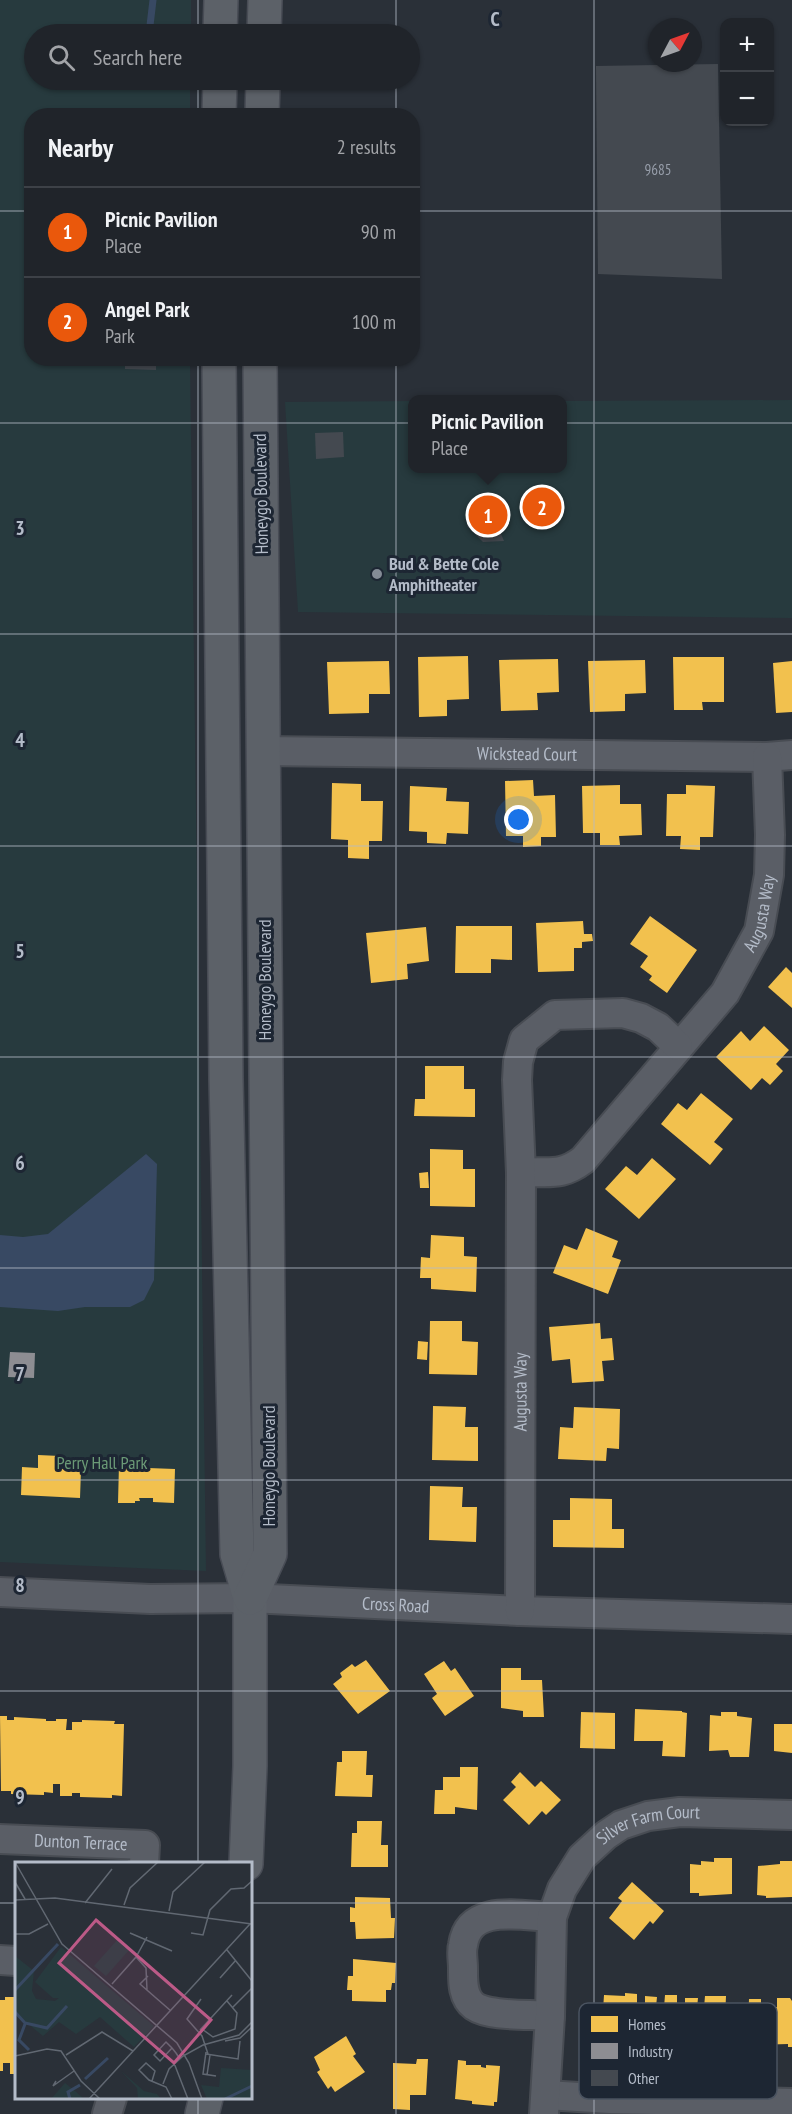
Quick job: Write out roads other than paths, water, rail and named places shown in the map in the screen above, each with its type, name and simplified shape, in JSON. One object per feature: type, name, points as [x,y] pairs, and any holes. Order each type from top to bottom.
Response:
[{"type":"main road","points":[[220,24],[221,0]]},
{"type":"main road","points":[[264,24],[265,0]]},
{"type":"main road","points":[[219,108],[220,90]]},
{"type":"main road","points":[[262,108],[263,90]]},
{"type":"main road","name":"Honeygo Boulevard","points":[[219,366],[226,1079],[237,1554],[250,1598],[250,1766],[246,1862]]},
{"type":"main road","name":"Honeygo Boulevard","points":[[250,1598],[270,1554],[260,366]]},
{"type":"main road","points":[[201,2114],[205,2099]]},
{"type":"street","name":"Wickstead Court","points":[[263,751],[780,756]]},
{"type":"street","name":"Augusta Way","points":[[521,1173],[551,1173],[569,1170],[583,1160],[725,993],[759,931],[769,875],[770,836],[780,756]]},
{"type":"street","name":"Augusta Way","points":[[520,1611],[521,1173],[517,1080],[518,1062],[524,1040],[555,1015],[623,1013],[658,1027],[678,1046]]},
{"type":"street","name":"Cross Road","points":[[0,1592],[134,1598],[250,1598],[520,1611],[792,1619]]},
{"type":"street","name":"Silver Farm Court","points":[[545,2104],[552,1917],[562,1889],[582,1857],[606,1834],[621,1825],[648,1816],[680,1812],[792,1815]]},
{"type":"street","name":"Dunton Terrace","points":[[0,1839],[145,1845],[144,1862]]},
{"type":"street","points":[[550,2016],[488,2012],[472,2005],[463,1988],[463,1944],[468,1929],[481,1917],[497,1915],[552,1917]]},
{"type":"street","points":[[0,1960],[15,1961]]},
{"type":"street","points":[[106,2114],[111,2099]]},
{"type":"street","points":[[545,2104],[610,2107],[792,2103]]},
{"type":"water","points":[[146,1154],[157,1164],[154,1280],[144,1300],[130,1307],[85,1307],[58,1311],[0,1307],[0,1235],[23,1237],[48,1234]]},
{"type":"waterway","points":[[150,24],[153,0]]},
{"type":"place","name":"Angel Park","points":[[542,507]]},
{"type":"place","name":"Picnic Pavilion","points":[[488,515]]},
{"type":"place","name":"Bud & Bette Cole Amphitheater","points":[[377,574]]},
{"type":"park label","name":"Perry Hall Park","points":[[102,1463]]}]
